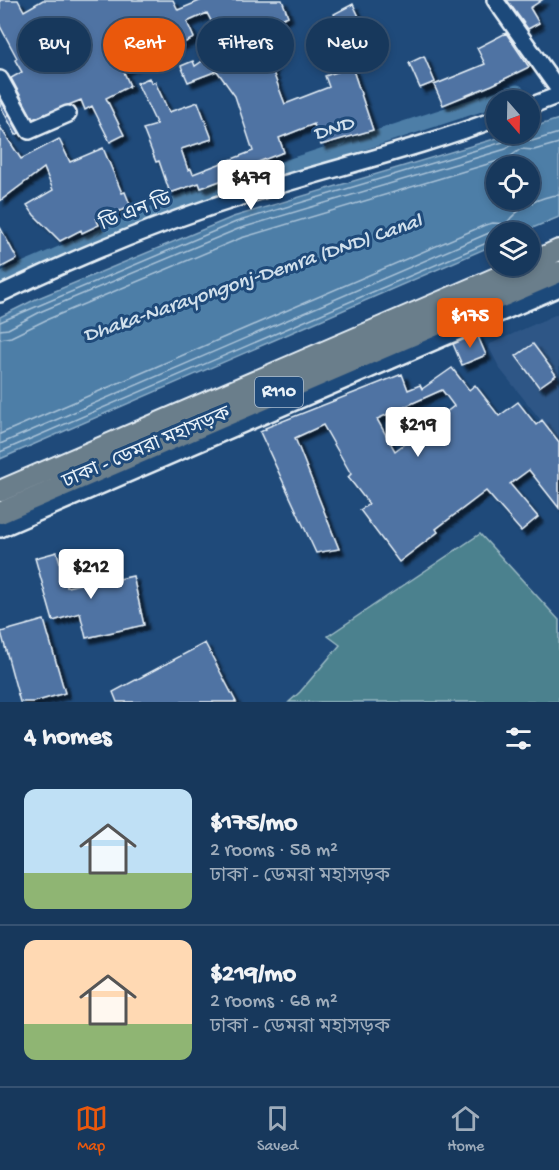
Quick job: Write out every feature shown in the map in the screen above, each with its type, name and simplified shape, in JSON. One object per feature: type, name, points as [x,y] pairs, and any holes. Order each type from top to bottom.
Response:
[{"type":"main road","points":[[540,259],[559,250]]},
{"type":"main road","name":"ঢাকা - ডেমরা মহাসড়ক","points":[[0,513],[559,272]]},
{"type":"main road","name":"ঢাকা - ডেমরা মহাসড়ক","points":[[0,491],[501,276]]},
{"type":"street","points":[[495,0],[559,90]]},
{"type":"street","points":[[0,79],[30,131],[68,114]]},
{"type":"street","points":[[540,102],[559,95]]},
{"type":"street","name":"ডি এন ডি","points":[[0,294],[151,229],[256,192],[459,133],[486,122]]},
{"type":"street","points":[[0,529],[559,288]]},
{"type":"shaded area","points":[[559,313],[559,443],[500,369],[488,345]]},
{"type":"green space","points":[[480,534],[559,620],[559,702],[289,702],[340,645],[328,636]]},
{"type":"water","name":"Dhaka-Narayongonj-Demra (DND) Canal","points":[[559,119],[559,217],[540,225],[540,222],[486,222],[486,248],[0,459],[0,317],[36,299],[233,217],[486,141],[486,144],[540,144],[540,125]]},
{"type":"building","points":[[0,0],[18,0],[24,11],[43,0],[173,0],[178,10],[202,0],[282,0],[288,16],[283,18],[210,18],[207,13],[187,22],[194,38],[185,42],[185,18],[103,18],[103,72],[124,72],[130,86],[106,98],[124,135],[110,142],[92,106],[85,110],[81,100],[33,119],[11,78],[22,72],[91,72],[91,18],[18,18],[18,65],[15,60],[17,58],[0,26]]},
{"type":"building","points":[[507,0],[542,0],[530,8],[539,23],[528,29]]},
{"type":"building","points":[[353,4],[360,18],[336,18],[334,14]]},
{"type":"building","points":[[506,33],[529,67],[443,105],[434,85],[485,64],[477,48]]},
{"type":"building","points":[[424,56],[435,82],[420,88],[409,63]]},
{"type":"building","points":[[193,61],[195,66],[197,65],[197,72],[214,72],[188,82],[184,72],[185,64]]},
{"type":"building","points":[[218,72],[273,72],[285,104],[329,87],[325,76],[337,72],[354,72],[373,130],[321,145],[314,124],[279,138],[284,152],[253,164],[255,168],[201,188],[199,183],[170,193],[159,161],[156,162],[143,129],[157,125],[137,83],[149,78],[152,83],[155,82],[169,112],[198,102],[212,139],[181,149],[188,170],[191,169],[193,174],[253,151],[235,96]]},
{"type":"building","points":[[0,99],[19,133],[16,135],[0,105]]},
{"type":"building","points":[[0,127],[21,159],[59,139],[70,162],[103,148],[122,193],[125,192],[131,207],[96,219],[99,225],[82,233],[81,230],[60,241],[27,205],[53,190],[44,168],[0,201]]},
{"type":"building","points":[[0,227],[17,259],[0,268]]},
{"type":"building","points":[[477,334],[486,355],[462,365],[453,344]]},
{"type":"building","points":[[533,344],[556,375],[539,387],[516,356]]},
{"type":"building","points":[[452,368],[469,390],[475,385],[499,416],[518,402],[536,425],[542,420],[559,442],[559,508],[529,470],[510,484],[538,517],[521,531],[486,491],[436,529],[438,532],[399,562],[360,510],[369,504],[348,477],[351,474],[323,425],[295,438],[339,549],[316,553],[260,432],[265,428],[402,374],[408,390],[420,385],[422,389]],"holes":[[[442,390],[454,406],[395,451],[377,419]]]},
{"type":"building","points":[[57,552],[67,587],[109,577],[110,581],[133,576],[144,625],[86,638],[80,613],[53,621],[35,558]]},
{"type":"building","points":[[44,620],[65,693],[34,702],[20,702],[1,632]]},
{"type":"building","points":[[205,643],[236,702],[117,702],[113,692]]},
{"type":"waterway","name":"DND","points":[[0,280],[178,203],[486,102]]}]
